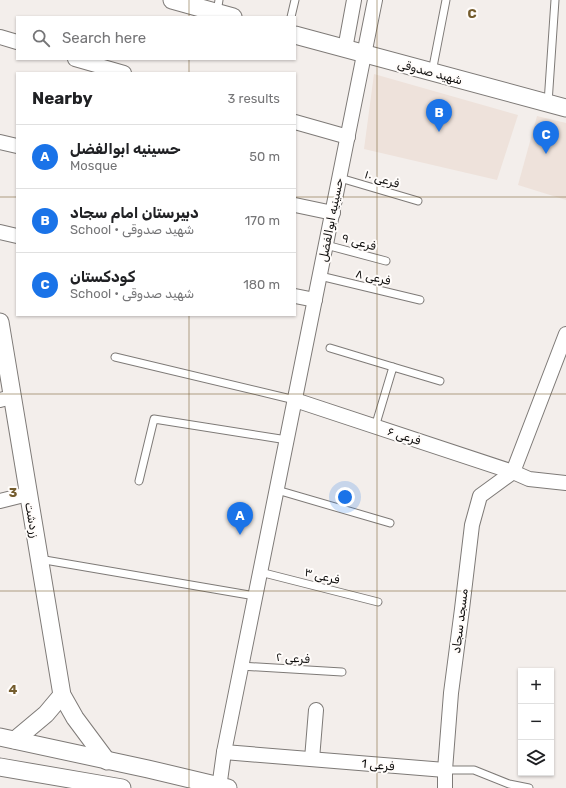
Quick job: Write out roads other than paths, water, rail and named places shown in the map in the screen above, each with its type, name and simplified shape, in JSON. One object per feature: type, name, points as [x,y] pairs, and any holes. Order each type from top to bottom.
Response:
[{"type":"street","points":[[172,0],[223,10]]},
{"type":"street","points":[[345,49],[354,0]]},
{"type":"street","name":"حسینیه ابوالفضل","points":[[222,787],[224,752],[375,0]]},
{"type":"street","name":"شهید صدوقی","points":[[296,35],[566,108]]},
{"type":"street","points":[[0,37],[16,42]]},
{"type":"street","points":[[78,60],[120,72]]},
{"type":"street","points":[[296,122],[348,137]]},
{"type":"street","points":[[0,142],[16,146]]},
{"type":"street","points":[[296,205],[332,213]]},
{"type":"street","points":[[0,232],[16,236]]},
{"type":"street","points":[[296,296],[315,300]]},
{"type":"street","name":"زردشت","points":[[0,322],[6,398],[28,494],[62,695],[75,718],[107,761]]},
{"type":"street","points":[[513,472],[566,334]]},
{"type":"street","name":"فرعی ۶","points":[[295,400],[513,472],[529,479],[566,483]]},
{"type":"street","name":"مسجد سجاد","points":[[445,788],[451,693],[472,525],[480,496],[513,472]]},
{"type":"street","points":[[0,500],[28,494]]},
{"type":"street","points":[[7,738],[46,714],[62,695]]},
{"type":"street","points":[[312,759],[316,710]]},
{"type":"street","points":[[7,738],[222,787]]},
{"type":"street","name":"فرعی 1","points":[[224,752],[445,770]]},
{"type":"street","points":[[0,767],[122,788]]},
{"type":"lane","points":[[291,16],[295,0]]},
{"type":"lane","points":[[432,72],[446,0]]},
{"type":"lane","points":[[548,103],[555,0]]},
{"type":"lane","name":"فرعی ۱۰","points":[[340,178],[418,201]]},
{"type":"lane","name":"فرعی ۹","points":[[326,245],[386,261]]},
{"type":"lane","name":"فرعی ۸","points":[[320,276],[420,300]]},
{"type":"lane","points":[[330,348],[440,381]]},
{"type":"lane","points":[[115,357],[295,400]]},
{"type":"lane","points":[[375,427],[392,367]]},
{"type":"lane","points":[[140,481],[154,419],[287,440]]},
{"type":"lane","points":[[277,490],[390,523]]},
{"type":"lane","points":[[39,559],[255,596]]},
{"type":"lane","name":"فرعی ۳","points":[[260,572],[378,602]]},
{"type":"lane","name":"فرعی ۲","points":[[242,666],[342,672]]},
{"type":"lane","points":[[445,770],[474,770],[509,784],[529,788]]},
{"type":"place","name":"دبیرستان امام سجاد","points":[[439,132]]},
{"type":"place","name":"کودکستان","points":[[546,154]]},
{"type":"place","name":"حسینیه ابوالفضل","points":[[240,535]]}]
